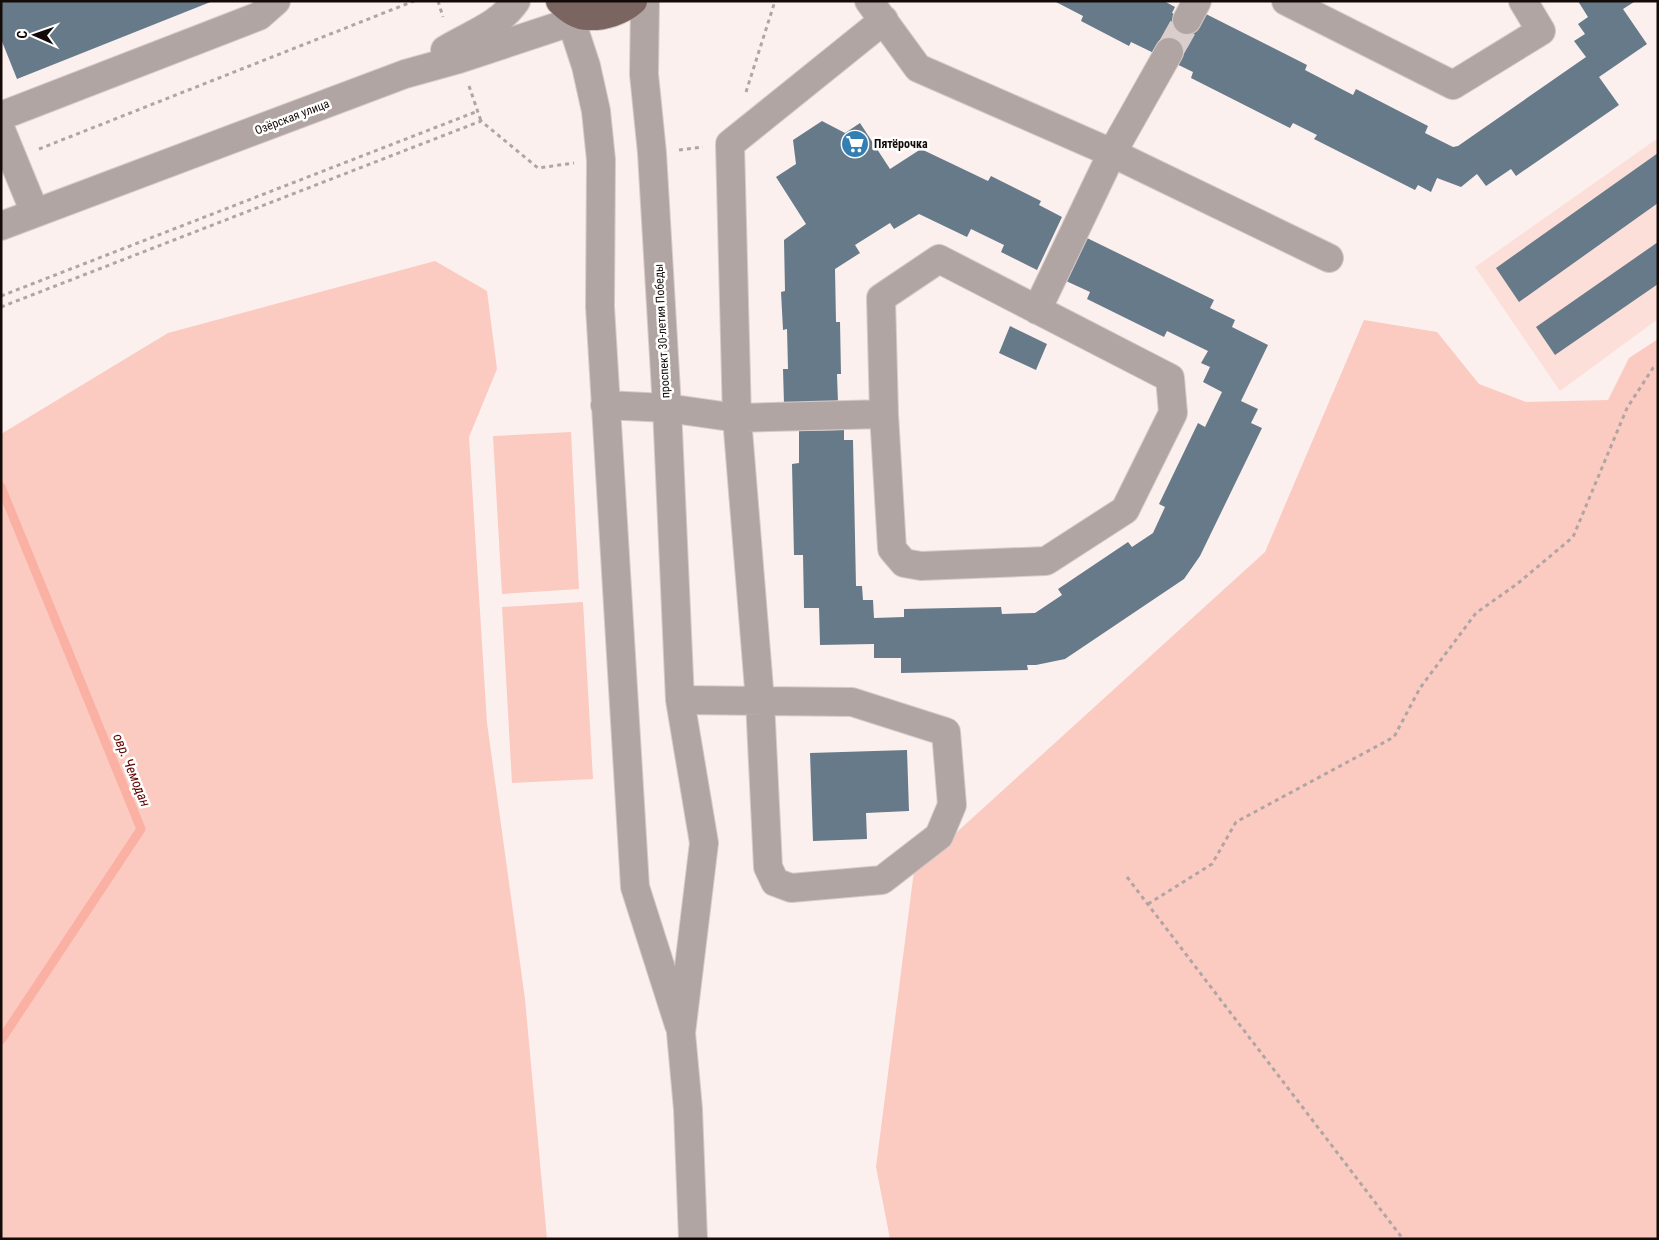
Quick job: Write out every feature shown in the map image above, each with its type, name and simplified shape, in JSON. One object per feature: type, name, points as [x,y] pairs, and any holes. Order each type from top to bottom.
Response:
[{"type":"main road","points":[[571,12],[610,13],[633,1]]},
{"type":"street","points":[[1,116],[259,16],[276,1]]},
{"type":"street","points":[[405,74],[453,45],[489,27],[512,7],[516,1]]},
{"type":"street","name":"проспект 30-летия Победы","points":[[605,405],[667,408],[652,154],[644,74],[645,1]]},
{"type":"street","points":[[1286,1],[1454,85],[1541,31],[1523,1]]},
{"type":"street","points":[[680,700],[760,701],[852,702],[946,732],[952,805],[938,836],[882,880],[792,888],[776,882],[768,867],[760,701],[737,418],[730,144],[876,11],[918,68],[1112,153],[1329,258]]},
{"type":"street","points":[[571,12],[596,111],[601,160],[600,307],[636,887],[681,1033],[688,1109],[693,1239]]},
{"type":"street","name":"Озёрская улица","points":[[1,226],[405,74],[459,59],[571,12]]},
{"type":"street","points":[[1037,310],[1112,153],[1169,52]]},
{"type":"street","points":[[1,130],[35,213]]},
{"type":"street","points":[[938,259],[1170,378],[1173,413],[1125,510],[1046,561],[922,566],[904,563],[892,549],[884,414],[881,298],[938,259]]},
{"type":"street","points":[[681,1033],[704,844],[680,700],[667,408],[737,418],[884,414]]},
{"type":"path","points":[[13,160],[414,1]]},
{"type":"path","points":[[745,96],[775,1]]},
{"type":"path","points":[[1,296],[478,111]]},
{"type":"path","points":[[1,307],[481,121],[538,168],[601,160]]},
{"type":"path","points":[[652,154],[730,144]]},
{"type":"path","points":[[1148,904],[1212,864],[1236,822],[1394,737],[1420,688],[1476,614],[1518,584],[1573,537],[1627,408],[1653,368],[1658,365]]},
{"type":"path","points":[[1126,876],[1403,1239]]},
{"type":"shaded area","points":[[1658,138],[1658,319],[1560,391],[1475,267]]},
{"type":"shaded area","points":[[435,261],[487,291],[497,369],[469,437],[487,723],[525,999],[547,1239],[1,1239],[1,434],[168,333]]},
{"type":"shaded area","points":[[1364,320],[1437,332],[1479,384],[1526,402],[1608,400],[1629,358],[1658,339],[1658,1239],[890,1239],[876,1167],[914,871],[1265,552]]},
{"type":"shaded area","points":[[571,432],[579,589],[502,594],[493,436]]},
{"type":"shaded area","points":[[583,602],[593,779],[512,783],[502,607]]},
{"type":"building","points":[[1,1],[213,1],[17,79],[1,39]]},
{"type":"building","points":[[1054,1],[1164,1],[1175,7],[1172,13],[1187,20],[1200,11],[1307,65],[1305,70],[1353,95],[1356,89],[1428,126],[1425,133],[1453,147],[1458,146],[1586,57],[1574,41],[1585,34],[1578,24],[1588,17],[1578,1],[1633,1],[1623,9],[1647,44],[1599,77],[1619,105],[1516,176],[1511,169],[1486,186],[1477,174],[1461,187],[1437,178],[1431,192],[1418,185],[1415,190],[1314,139],[1317,135],[1293,123],[1290,128],[1191,78],[1193,72],[1131,42],[1129,46],[1081,21],[1083,16]]},
{"type":"building","points":[[822,121],[845,133],[860,123],[890,169],[921,149],[988,181],[991,176],[1041,201],[1039,205],[1062,217],[1037,270],[1001,252],[1004,245],[971,229],[967,237],[919,214],[894,229],[890,223],[855,245],[860,253],[835,269],[836,322],[840,322],[841,374],[837,374],[838,403],[784,404],[783,369],[788,369],[787,329],[783,330],[781,292],[785,291],[784,240],[806,224],[776,177],[796,164],[793,140]]},
{"type":"building","points":[[1658,153],[1658,203],[1519,302],[1496,268]]},
{"type":"building","points":[[1087,238],[1214,300],[1210,308],[1235,320],[1232,327],[1268,345],[1241,401],[1258,409],[1251,423],[1262,428],[1200,556],[1184,579],[1065,659],[1027,665],[1028,670],[901,673],[901,658],[874,658],[874,644],[820,645],[819,608],[804,608],[803,555],[794,555],[792,464],[799,463],[799,431],[844,430],[844,440],[853,440],[856,586],[862,586],[863,600],[873,600],[874,618],[904,617],[904,609],[1001,607],[1002,614],[1035,613],[1062,595],[1058,589],[1128,542],[1132,547],[1153,533],[1165,507],[1159,504],[1198,423],[1205,427],[1222,392],[1203,382],[1210,367],[1201,363],[1208,351],[1167,331],[1164,337],[1087,299],[1090,292],[1066,281]]},
{"type":"building","points":[[1658,242],[1658,284],[1555,355],[1536,327]]},
{"type":"building","points":[[1010,326],[1047,344],[1036,370],[999,353]]},
{"type":"building","points":[[907,750],[909,811],[866,813],[867,839],[813,841],[810,753]]},
{"type":"waterway","name":"овр. Чемодан","points":[[1,487],[141,829],[1,1040]]},
{"type":"tunnel","points":[[1169,52],[1187,20]]},
{"type":"place","name":"Пятёрочка","points":[[855,144]]}]
